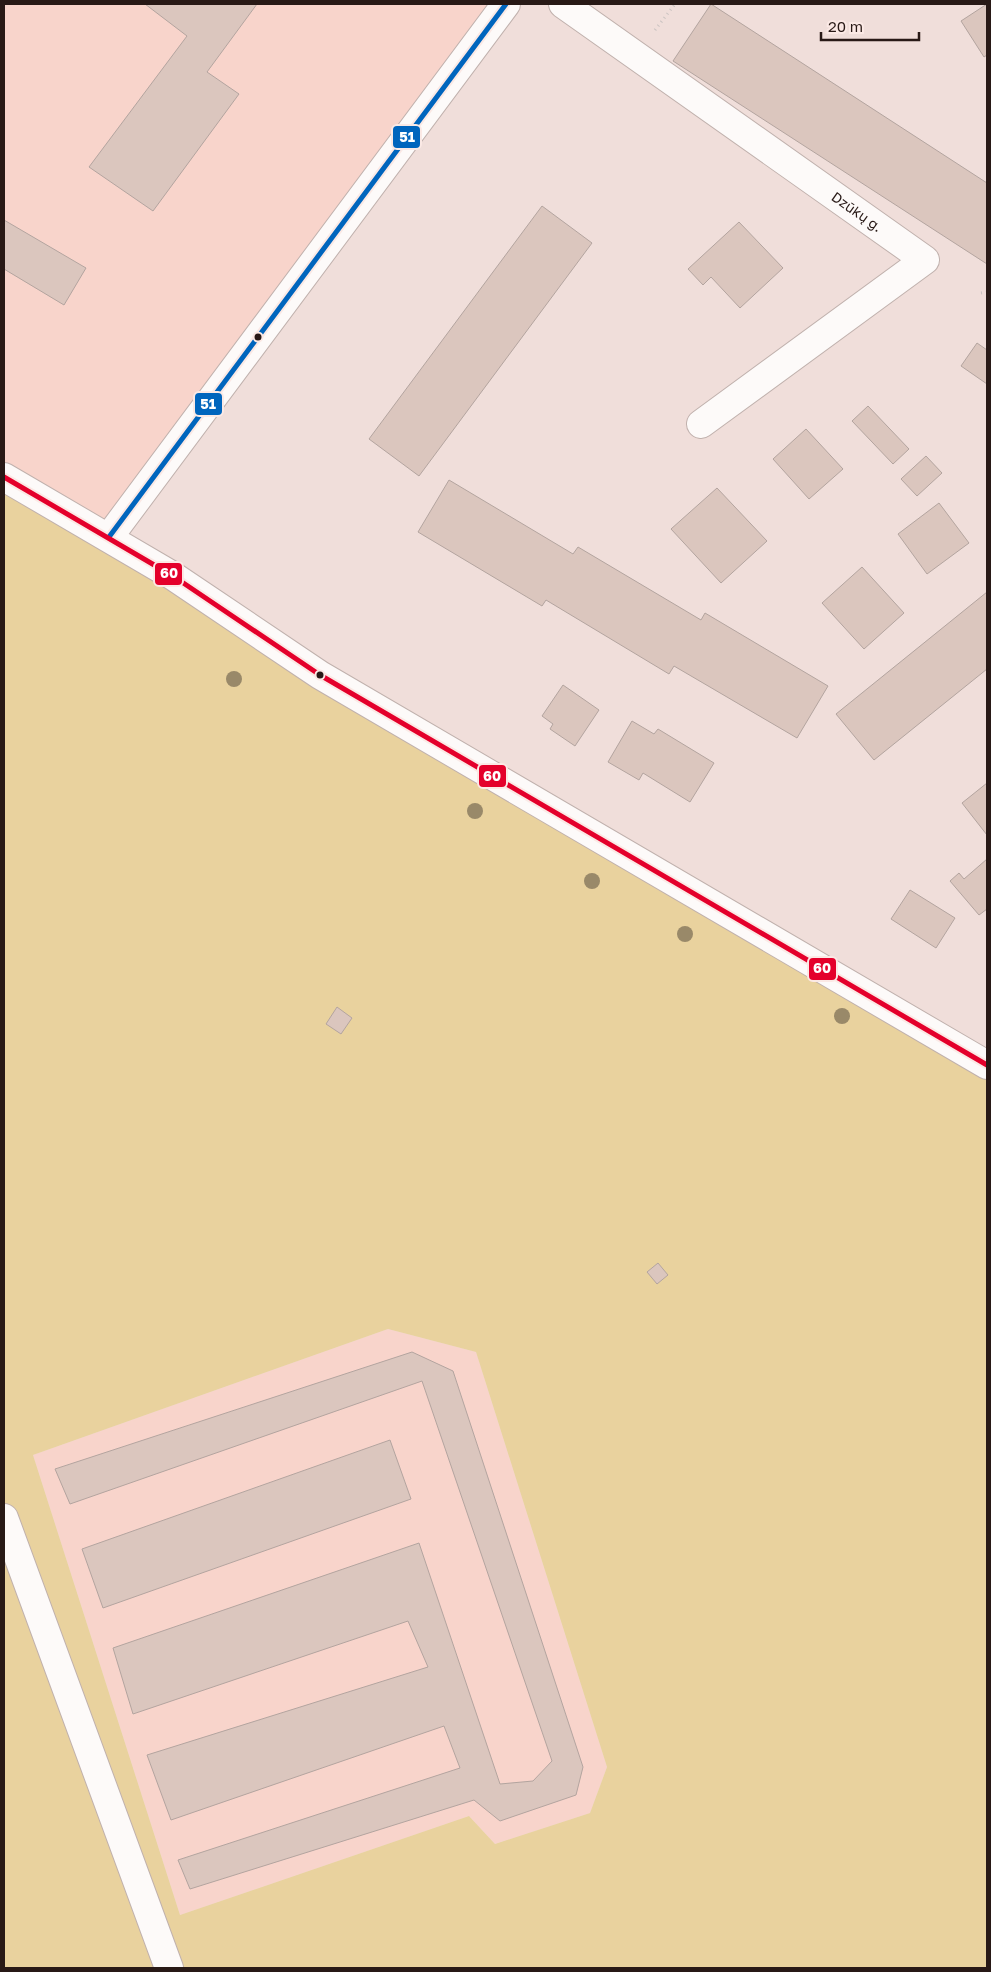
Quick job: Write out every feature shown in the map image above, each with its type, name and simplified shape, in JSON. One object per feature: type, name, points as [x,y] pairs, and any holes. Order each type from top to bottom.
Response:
[{"type":"main road","points":[[109,537],[506,4]]},
{"type":"main road","name":"Dzūkų g.","points":[[563,4],[925,260],[701,424]]},
{"type":"main road","points":[[4,477],[173,576],[320,674],[987,1065]]},
{"type":"main road","points":[[4,1518],[169,1968]]},
{"type":"path","points":[[981,293],[987,292]]},
{"type":"shaded area","points":[[4,4],[506,4],[109,537],[4,477]]},
{"type":"shaded area","points":[[4,477],[987,1063],[987,1968],[4,1968]],"holes":[[[388,1329],[476,1352],[607,1767],[590,1813],[495,1844],[469,1816],[180,1915],[33,1455]]]},
{"type":"shaded area","points":[[388,1329],[476,1352],[607,1767],[590,1813],[495,1844],[469,1816],[180,1915],[33,1455]]},
{"type":"building","points":[[145,4],[257,4],[207,72],[239,94],[153,211],[89,167],[187,36]]},
{"type":"building","points":[[711,4],[987,183],[987,264],[673,61]]},
{"type":"building","points":[[987,4],[987,55],[984,57],[961,21]]},
{"type":"building","points":[[542,206],[592,243],[419,476],[369,439]]},
{"type":"building","points":[[4,220],[86,268],[64,305],[4,269]]},
{"type":"building","points":[[739,222],[783,268],[740,308],[711,277],[703,285],[688,269]]},
{"type":"building","points":[[977,343],[987,350],[987,384],[961,366]]},
{"type":"building","points":[[868,406],[909,449],[893,464],[852,421]]},
{"type":"building","points":[[806,429],[843,469],[809,499],[773,459]]},
{"type":"building","points":[[926,456],[942,473],[917,496],[901,479]]},
{"type":"building","points":[[449,480],[573,554],[578,547],[701,620],[705,613],[828,686],[797,738],[674,666],[669,674],[546,600],[542,606],[418,532]]},
{"type":"building","points":[[717,488],[767,541],[721,583],[671,529]]},
{"type":"building","points":[[939,503],[969,543],[927,574],[898,534]]},
{"type":"building","points":[[862,567],[904,613],[864,649],[822,603]]},
{"type":"building","points":[[987,592],[987,669],[874,760],[836,714]]},
{"type":"building","points":[[563,685],[599,710],[575,746],[550,729],[553,724],[542,716]]},
{"type":"building","points":[[632,721],[654,734],[658,729],[714,763],[690,802],[643,773],[639,780],[608,762]]},
{"type":"building","points":[[987,783],[987,835],[962,803]]},
{"type":"building","points":[[987,859],[987,909],[979,915],[950,881],[959,873],[964,879]]},
{"type":"building","points":[[910,890],[955,918],[936,948],[891,919]]},
{"type":"building","points":[[337,1007],[352,1018],[341,1034],[326,1024]]},
{"type":"building","points":[[658,1263],[668,1275],[657,1284],[647,1272]]},
{"type":"building","points":[[412,1352],[453,1371],[583,1767],[576,1795],[500,1821],[474,1800],[190,1889],[178,1860],[460,1768],[444,1726],[171,1820],[147,1755],[428,1667],[408,1621],[133,1714],[113,1648],[419,1543],[500,1784],[533,1781],[552,1761],[422,1381],[70,1504],[55,1469]]},
{"type":"building","points":[[390,1440],[411,1499],[103,1608],[82,1549]]},
{"type":"transit line","name":"51","points":[[109,537],[506,4]]},
{"type":"transit line","name":"60","points":[[4,477],[173,576],[320,675],[987,1065]]}]
